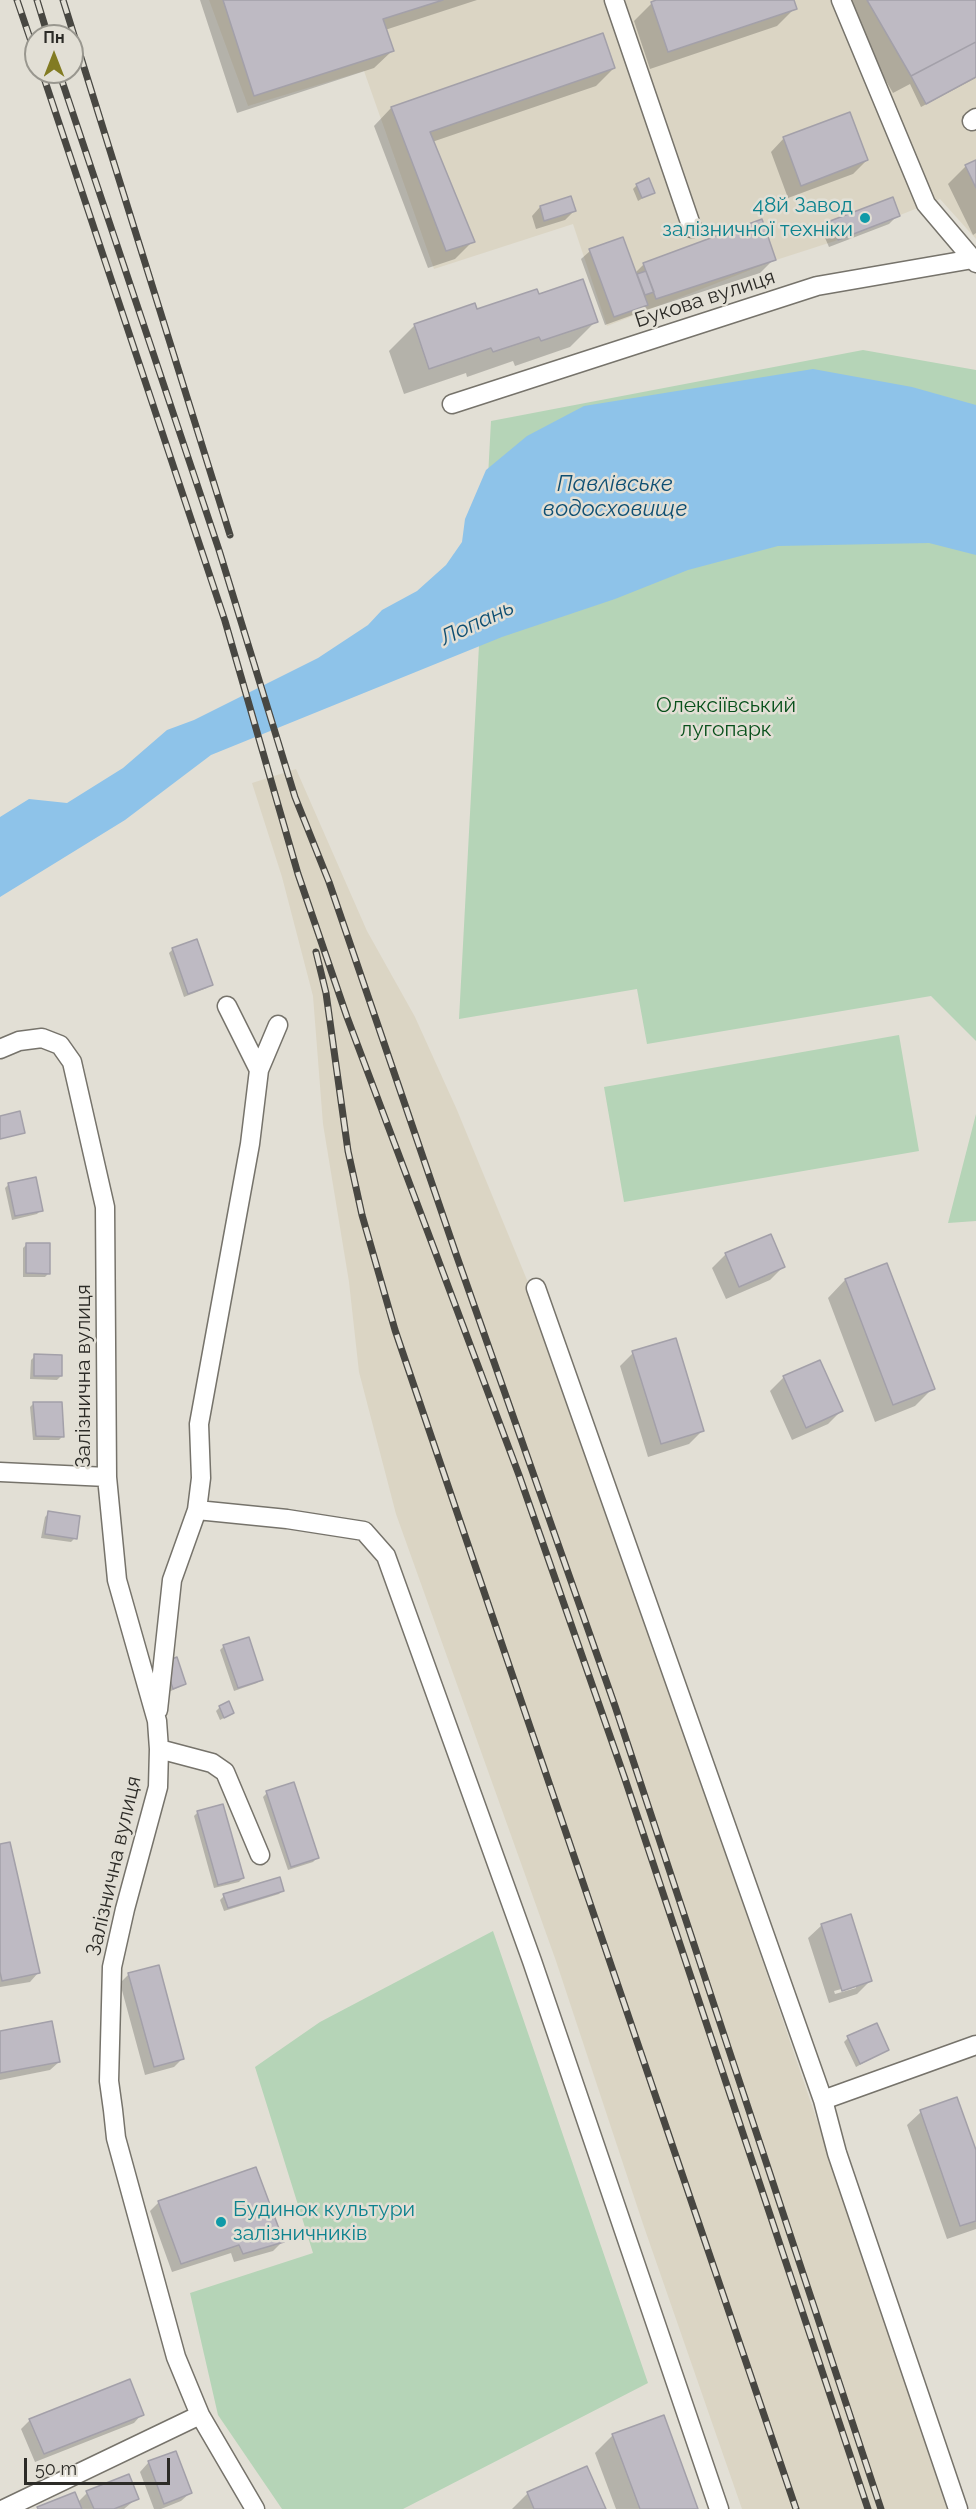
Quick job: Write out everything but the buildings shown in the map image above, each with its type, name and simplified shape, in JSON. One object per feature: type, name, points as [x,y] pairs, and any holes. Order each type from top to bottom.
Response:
[{"type":"street","points":[[614,0],[692,228]]},
{"type":"street","points":[[841,0],[926,204],[974,261]]},
{"type":"street","name":"Букова вулиця","points":[[452,404],[817,286],[974,261]]},
{"type":"street","points":[[227,1006],[259,1070]]},
{"type":"street","points":[[157,1721],[172,1580],[197,1510],[201,1478],[199,1425],[250,1144],[259,1070],[278,1026]]},
{"type":"street","name":"Залізнична вулиця","points":[[0,1049],[19,1041],[42,1038],[60,1046],[72,1062],[105,1208],[107,1477],[117,1580],[157,1721],[159,1749],[158,1787],[112,1967],[109,2080],[116,2138],[176,2357],[200,2415],[255,2509]]},
{"type":"street","points":[[536,1288],[823,2100],[837,2153],[958,2509]]},
{"type":"street","points":[[0,1472],[107,1477]]},
{"type":"street","points":[[197,1510],[287,1519],[364,1531],[386,1556],[532,1961],[719,2509]]},
{"type":"street","points":[[159,1749],[212,1763],[225,1772],[260,1855]]},
{"type":"street","points":[[823,2100],[976,2045]]},
{"type":"street","points":[[4,2509],[200,2415]]},
{"type":"shaded area","points":[[209,0],[976,0],[976,239],[940,199],[838,240],[776,260],[607,326],[573,224],[434,269],[364,71],[248,106]]},
{"type":"shaded area","points":[[296,769],[367,931],[415,1017],[457,1110],[541,1314],[950,2509],[742,2509],[643,2224],[556,1961],[396,1514],[359,1372],[349,1282],[323,1124],[313,996],[282,877],[252,783]]},
{"type":"green space","name":"Олексіївський лугопарк","points":[[863,350],[976,370],[976,1041],[931,996],[647,1044],[637,989],[459,1019],[491,421]]},
{"type":"green space","points":[[899,1035],[919,1151],[624,1202],[604,1087]]},
{"type":"green space","points":[[976,1114],[976,1221],[948,1223]]},
{"type":"green space","points":[[493,1931],[648,2383],[403,2509],[282,2509],[218,2415],[190,2293],[313,2253],[255,2067],[320,2022]]},
{"type":"water","name":"Павлівське водосховище","points":[[813,369],[912,387],[976,405],[976,555],[929,543],[778,546],[688,570],[615,599],[502,637],[211,755],[125,820],[0,897],[0,817],[29,799],[67,803],[123,768],[167,730],[194,720],[318,658],[368,625],[382,610],[417,591],[446,565],[462,542],[465,519],[486,470],[527,436],[584,406]]},
{"type":"railway","points":[[17,0],[25,24]]},
{"type":"railway","points":[[37,0],[44,24]]},
{"type":"railway","points":[[63,0],[230,535]]},
{"type":"railway","points":[[46,84],[225,621],[298,874],[347,1017],[519,1475],[625,1779],[868,2509]]},
{"type":"railway","points":[[63,84],[219,550],[295,797],[329,882],[456,1254],[615,1706],[881,2509]]},
{"type":"railway","points":[[316,952],[326,993],[348,1151],[362,1215],[395,1330],[796,2509]]},
{"type":"place","name":"48й Завод залізничної техніки","points":[[865,218]]},
{"type":"place","name":"Будинок культури залізничників","points":[[221,2222]]},
{"type":"water label","name":"Лопань","points":[[477,623]]}]
